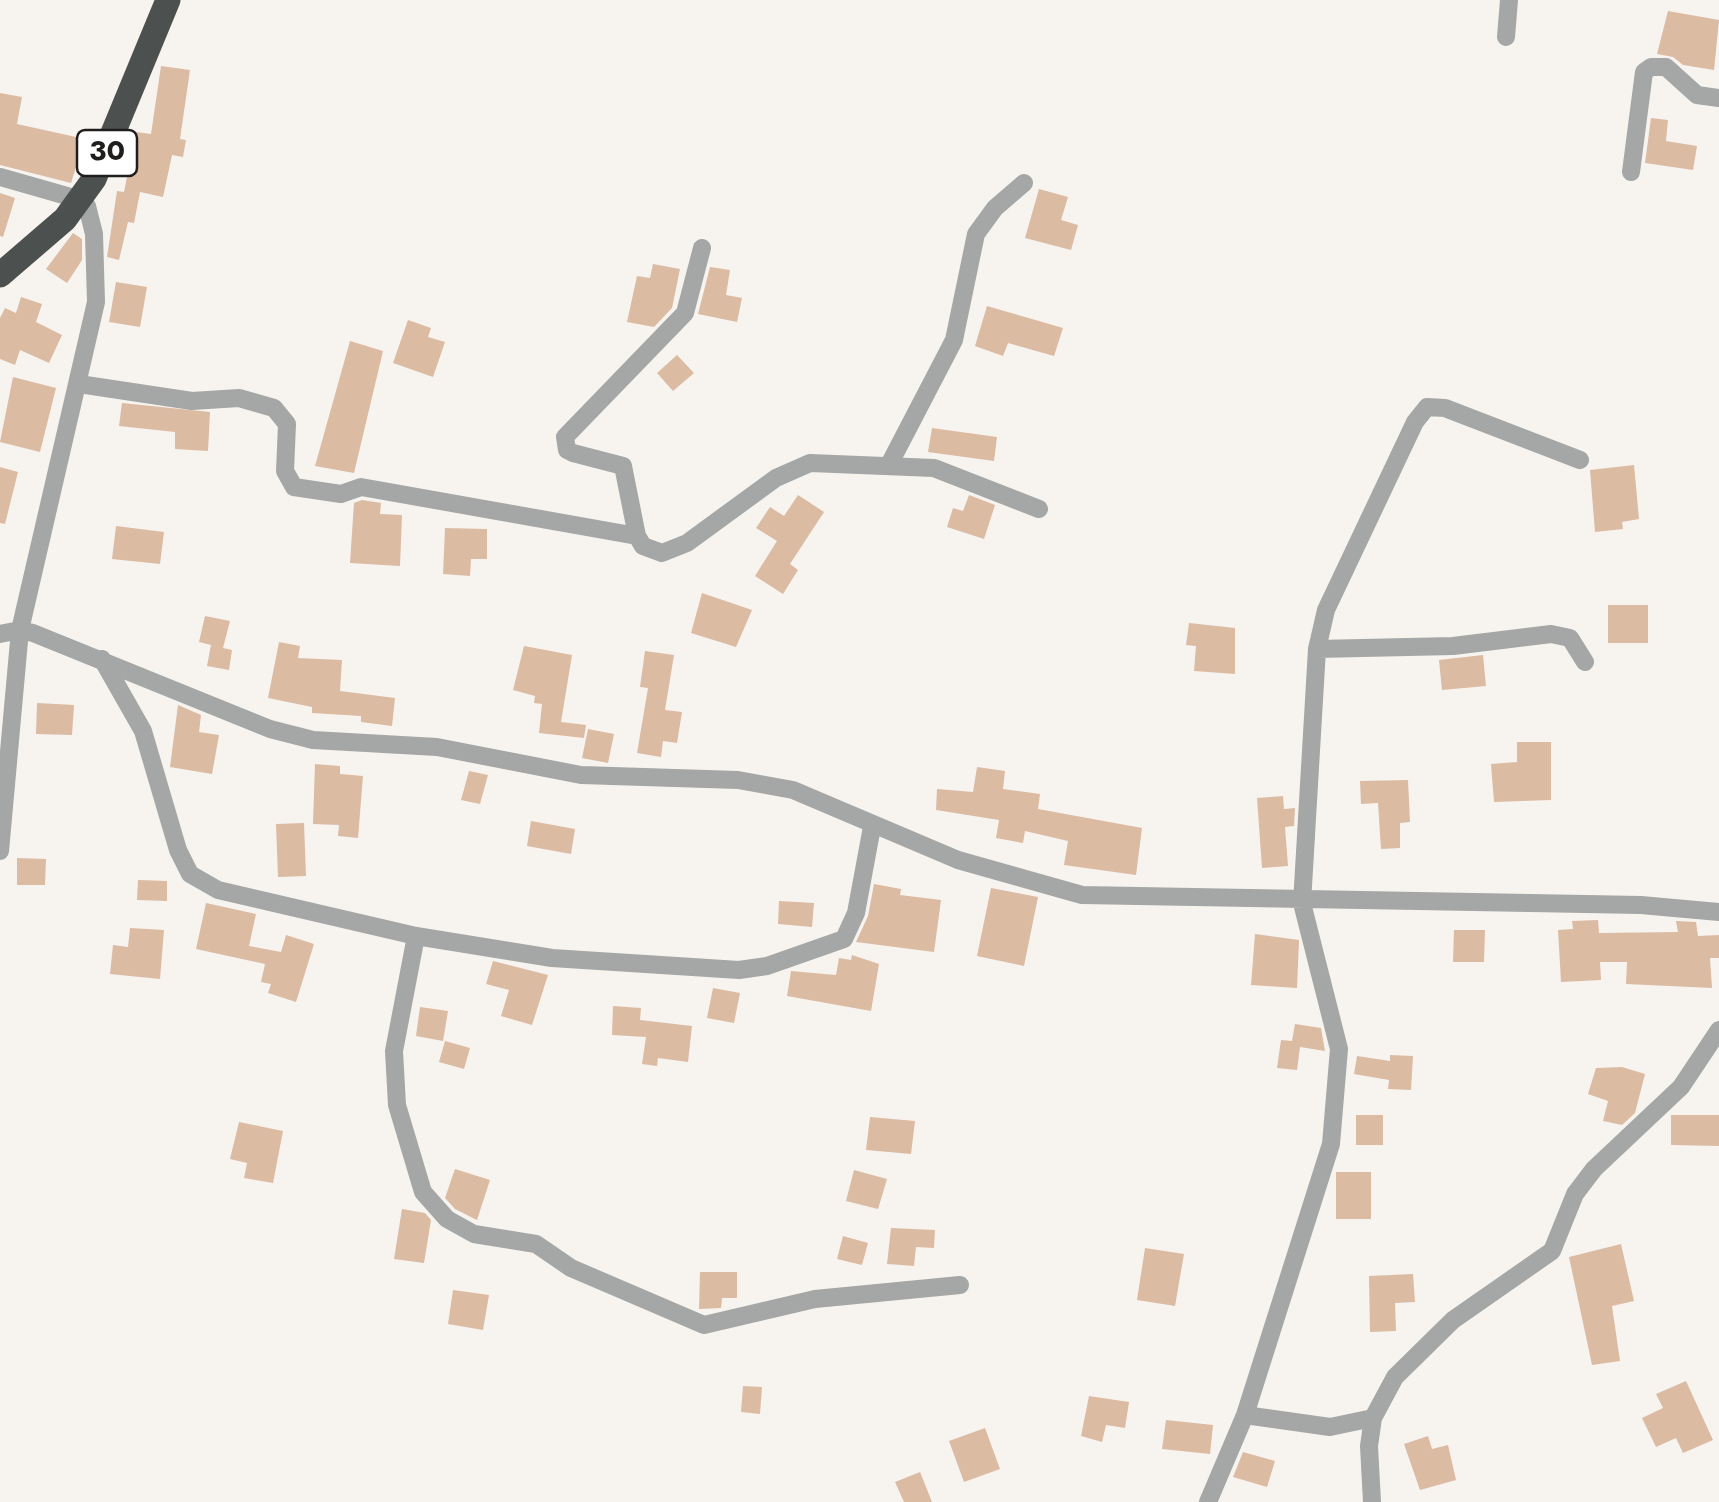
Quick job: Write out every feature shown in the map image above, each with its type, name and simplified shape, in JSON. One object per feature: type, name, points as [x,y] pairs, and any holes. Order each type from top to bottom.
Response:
[{"type":"highway","name":"30","points":[[0,275],[38,246],[81,200],[105,159],[168,0]]},
{"type":"street","points":[[1506,37],[1509,0]]},
{"type":"street","points":[[1631,172],[1644,72],[1651,67],[1666,67],[1697,95],[1719,98]]},
{"type":"street","points":[[0,177],[81,200],[93,224],[96,302],[20,630],[4,751],[0,847]]},
{"type":"street","points":[[890,463],[954,340],[976,234],[995,208],[1024,183]]},
{"type":"street","points":[[702,248],[685,313],[565,437],[568,450],[623,466],[637,536],[652,552],[673,550],[792,468],[810,462],[890,463],[947,472],[1039,510]]},
{"type":"street","points":[[79,384],[192,400],[239,398],[274,408],[288,424],[285,471],[294,486],[341,494],[361,488],[637,536]]},
{"type":"street","points":[[1208,1502],[1245,1415],[1331,1144],[1339,1084],[1336,1034],[1302,902],[1317,649],[1326,610],[1415,422],[1427,407],[1445,408],[1580,460]]},
{"type":"street","points":[[0,634],[20,630],[102,659],[270,729],[313,740],[438,747],[582,776],[768,784],[828,802],[872,826],[958,860],[1082,896],[1641,904],[1719,912]]},
{"type":"street","points":[[1317,649],[1453,646],[1551,634],[1570,638],[1585,662]]},
{"type":"street","points":[[102,659],[143,731],[178,850],[190,874],[218,890],[416,936],[552,958],[739,970],[767,966],[844,938],[856,914],[872,826]]},
{"type":"street","points":[[416,936],[394,1051],[397,1105],[403,1138],[423,1192],[447,1219],[488,1238],[536,1244],[571,1268],[704,1325],[816,1300],[960,1284]]},
{"type":"street","points":[[1372,1502],[1372,1418],[1395,1377],[1453,1320],[1552,1251],[1574,1194],[1681,1087],[1719,1030]]},
{"type":"street","points":[[1245,1415],[1330,1427],[1372,1418]]},
{"type":"building","points":[[1668,11],[1719,20],[1714,70],[1683,65],[1673,57],[1657,54]]},
{"type":"building","points":[[161,66],[190,70],[180,139],[186,140],[183,157],[172,155],[163,197],[140,192],[134,223],[128,222],[119,260],[107,257],[117,191],[124,192],[136,132],[151,134]]},
{"type":"building","points":[[0,93],[22,97],[17,124],[85,139],[71,183],[0,165]]},
{"type":"building","points":[[1651,118],[1668,120],[1666,141],[1697,146],[1693,170],[1645,163]]},
{"type":"building","points":[[1039,189],[1068,197],[1061,220],[1078,225],[1071,250],[1025,238]]},
{"type":"building","points":[[0,193],[15,198],[3,237],[0,236]]},
{"type":"building","points":[[73,233],[82,239],[82,260],[67,283],[46,269]]},
{"type":"building","points":[[653,264],[680,269],[672,308],[654,327],[627,322],[637,276],[650,278]]},
{"type":"building","points":[[710,267],[730,270],[726,295],[742,298],[737,322],[698,314]]},
{"type":"building","points":[[116,282],[147,287],[140,327],[109,322]]},
{"type":"building","points":[[21,297],[42,304],[36,322],[62,335],[49,363],[20,350],[15,365],[0,359],[0,318],[5,308],[16,313]]},
{"type":"building","points":[[987,306],[1063,328],[1054,356],[1008,343],[1003,356],[975,346]]},
{"type":"building","points":[[408,320],[431,328],[428,337],[445,342],[433,377],[393,363]]},
{"type":"building","points":[[350,341],[383,351],[354,473],[315,466]]},
{"type":"building","points":[[677,355],[694,373],[673,391],[657,373]]},
{"type":"building","points":[[13,377],[56,388],[40,452],[0,442]]},
{"type":"building","points":[[122,403],[210,412],[208,451],[175,449],[175,432],[119,426]]},
{"type":"building","points":[[932,428],[997,437],[994,461],[928,452]]},
{"type":"building","points":[[1634,465],[1639,519],[1622,522],[1623,529],[1595,532],[1590,470]]},
{"type":"building","points":[[0,467],[18,472],[5,524],[0,523]]},
{"type":"building","points":[[798,495],[824,512],[790,564],[798,570],[783,594],[755,576],[777,541],[756,528],[770,507],[784,516]]},
{"type":"building","points":[[969,495],[995,505],[984,539],[947,527],[953,508],[963,511]]},
{"type":"building","points":[[354,503],[381,503],[380,514],[402,515],[400,566],[350,563]]},
{"type":"building","points":[[116,526],[164,532],[160,564],[112,559]]},
{"type":"building","points":[[445,528],[487,529],[487,559],[471,559],[470,576],[443,574]]},
{"type":"building","points":[[702,593],[752,610],[736,647],[691,633]]},
{"type":"building","points":[[1608,605],[1648,605],[1648,643],[1608,643]]},
{"type":"building","points":[[205,616],[230,621],[223,648],[232,650],[229,670],[207,666],[211,645],[199,642]]},
{"type":"building","points":[[1189,623],[1235,628],[1235,674],[1194,671],[1196,646],[1186,645]]},
{"type":"building","points":[[279,642],[300,646],[298,658],[342,660],[340,691],[395,698],[392,726],[361,722],[361,716],[312,713],[312,707],[268,698]]},
{"type":"building","points":[[524,646],[572,655],[561,722],[586,725],[584,738],[539,733],[542,704],[534,703],[535,696],[513,690]]},
{"type":"building","points":[[645,651],[674,655],[665,710],[682,712],[677,743],[663,741],[661,757],[637,753],[648,688],[640,687]]},
{"type":"building","points":[[1483,655],[1486,686],[1442,690],[1439,660]]},
{"type":"building","points":[[37,703],[74,705],[72,735],[36,734]]},
{"type":"building","points":[[178,705],[201,715],[199,732],[219,735],[212,774],[170,767]]},
{"type":"building","points":[[588,729],[614,734],[608,763],[582,758]]},
{"type":"building","points":[[1517,742],[1551,742],[1551,800],[1494,802],[1491,764],[1517,762]]},
{"type":"building","points":[[315,764],[340,766],[340,774],[363,776],[358,838],[338,836],[339,825],[313,824]]},
{"type":"building","points":[[977,767],[1005,771],[1003,789],[1040,794],[1038,809],[1142,828],[1136,875],[1064,865],[1068,841],[1025,831],[1023,843],[996,838],[999,820],[936,810],[937,789],[973,792]]},
{"type":"building","points":[[469,771],[488,775],[480,804],[461,800]]},
{"type":"building","points":[[1408,780],[1410,822],[1400,823],[1400,848],[1381,849],[1378,803],[1361,804],[1360,781]]},
{"type":"building","points":[[1283,796],[1284,809],[1295,808],[1294,826],[1285,827],[1288,866],[1262,868],[1257,798]]},
{"type":"building","points":[[531,821],[575,829],[571,854],[527,846]]},
{"type":"building","points":[[304,823],[306,876],[278,877],[276,824]]},
{"type":"building","points":[[17,858],[46,859],[45,885],[17,885]]},
{"type":"building","points":[[138,880],[167,881],[167,901],[137,900]]},
{"type":"building","points":[[874,884],[901,889],[900,895],[941,900],[934,952],[856,942],[868,916]]},
{"type":"building","points":[[991,888],[1038,897],[1024,966],[977,956]]},
{"type":"building","points":[[779,901],[814,903],[812,927],[778,924]]},
{"type":"building","points":[[206,903],[256,914],[249,946],[281,952],[286,935],[314,944],[296,1002],[268,993],[271,984],[261,982],[265,964],[196,949]]},
{"type":"building","points":[[1598,920],[1599,933],[1678,932],[1676,921],[1696,922],[1698,936],[1719,935],[1719,958],[1710,958],[1712,988],[1626,984],[1627,962],[1600,962],[1601,980],[1561,982],[1558,930],[1573,929],[1572,921]]},
{"type":"building","points":[[130,928],[164,930],[160,979],[110,974],[113,945],[128,947]]},
{"type":"building","points":[[1454,930],[1485,930],[1484,962],[1453,962]]},
{"type":"building","points":[[1255,934],[1299,940],[1297,988],[1251,985]]},
{"type":"building","points":[[852,955],[879,964],[871,1011],[787,996],[791,971],[836,975],[839,958],[851,960]]},
{"type":"building","points":[[493,961],[548,975],[532,1025],[501,1016],[509,990],[486,984]]},
{"type":"building","points":[[713,988],[740,993],[734,1023],[707,1018]]},
{"type":"building","points":[[613,1006],[641,1008],[640,1020],[692,1026],[688,1062],[658,1058],[657,1066],[642,1064],[646,1037],[612,1035]]},
{"type":"building","points":[[420,1007],[448,1011],[443,1041],[416,1036]]},
{"type":"building","points":[[1295,1024],[1321,1028],[1325,1051],[1300,1047],[1297,1070],[1277,1068],[1281,1040],[1292,1041]]},
{"type":"building","points":[[445,1041],[470,1048],[464,1069],[439,1062]]},
{"type":"building","points":[[1390,1055],[1413,1056],[1411,1090],[1388,1089],[1389,1080],[1354,1074],[1357,1056],[1390,1061]]},
{"type":"building","points":[[1622,1067],[1645,1074],[1635,1113],[1622,1125],[1603,1121],[1608,1101],[1588,1094],[1596,1068]]},
{"type":"building","points":[[1356,1115],[1383,1115],[1383,1145],[1356,1145]]},
{"type":"building","points":[[1671,1115],[1719,1115],[1719,1146],[1671,1145]]},
{"type":"building","points":[[870,1117],[915,1121],[911,1154],[866,1150]]},
{"type":"building","points":[[239,1122],[283,1131],[273,1183],[244,1178],[247,1163],[230,1159]]},
{"type":"building","points":[[455,1169],[490,1180],[477,1220],[455,1209],[445,1198]]},
{"type":"building","points":[[854,1170],[887,1179],[878,1209],[846,1201]]},
{"type":"building","points":[[1336,1172],[1371,1172],[1371,1219],[1336,1219]]},
{"type":"building","points":[[402,1209],[425,1213],[431,1220],[424,1263],[394,1259]]},
{"type":"building","points":[[891,1228],[935,1230],[934,1248],[916,1247],[914,1266],[887,1264]]},
{"type":"building","points":[[843,1236],[868,1243],[862,1265],[837,1259]]},
{"type":"building","points":[[1621,1244],[1634,1301],[1612,1306],[1620,1361],[1592,1365],[1569,1257]]},
{"type":"building","points":[[1145,1248],[1184,1254],[1175,1306],[1137,1300]]},
{"type":"building","points":[[700,1272],[737,1272],[737,1298],[722,1298],[721,1308],[699,1309]]},
{"type":"building","points":[[1413,1274],[1415,1302],[1395,1303],[1396,1331],[1370,1332],[1369,1276]]},
{"type":"building","points":[[453,1290],[489,1295],[483,1330],[448,1324]]},
{"type":"building","points":[[1686,1381],[1713,1440],[1683,1453],[1676,1438],[1656,1447],[1642,1418],[1663,1408],[1656,1394]]},
{"type":"building","points":[[743,1386],[762,1387],[760,1414],[741,1412]]},
{"type":"building","points":[[1089,1396],[1129,1402],[1125,1428],[1106,1425],[1102,1442],[1081,1436]]},
{"type":"building","points":[[1166,1420],[1213,1425],[1210,1454],[1162,1449]]},
{"type":"building","points":[[985,1428],[1000,1469],[964,1482],[949,1441]]},
{"type":"building","points":[[1428,1436],[1432,1449],[1448,1445],[1456,1480],[1420,1490],[1404,1444]]},
{"type":"building","points":[[1243,1452],[1275,1461],[1267,1487],[1233,1477]]},
{"type":"building","points":[[920,1472],[932,1502],[904,1502],[895,1482]]}]
